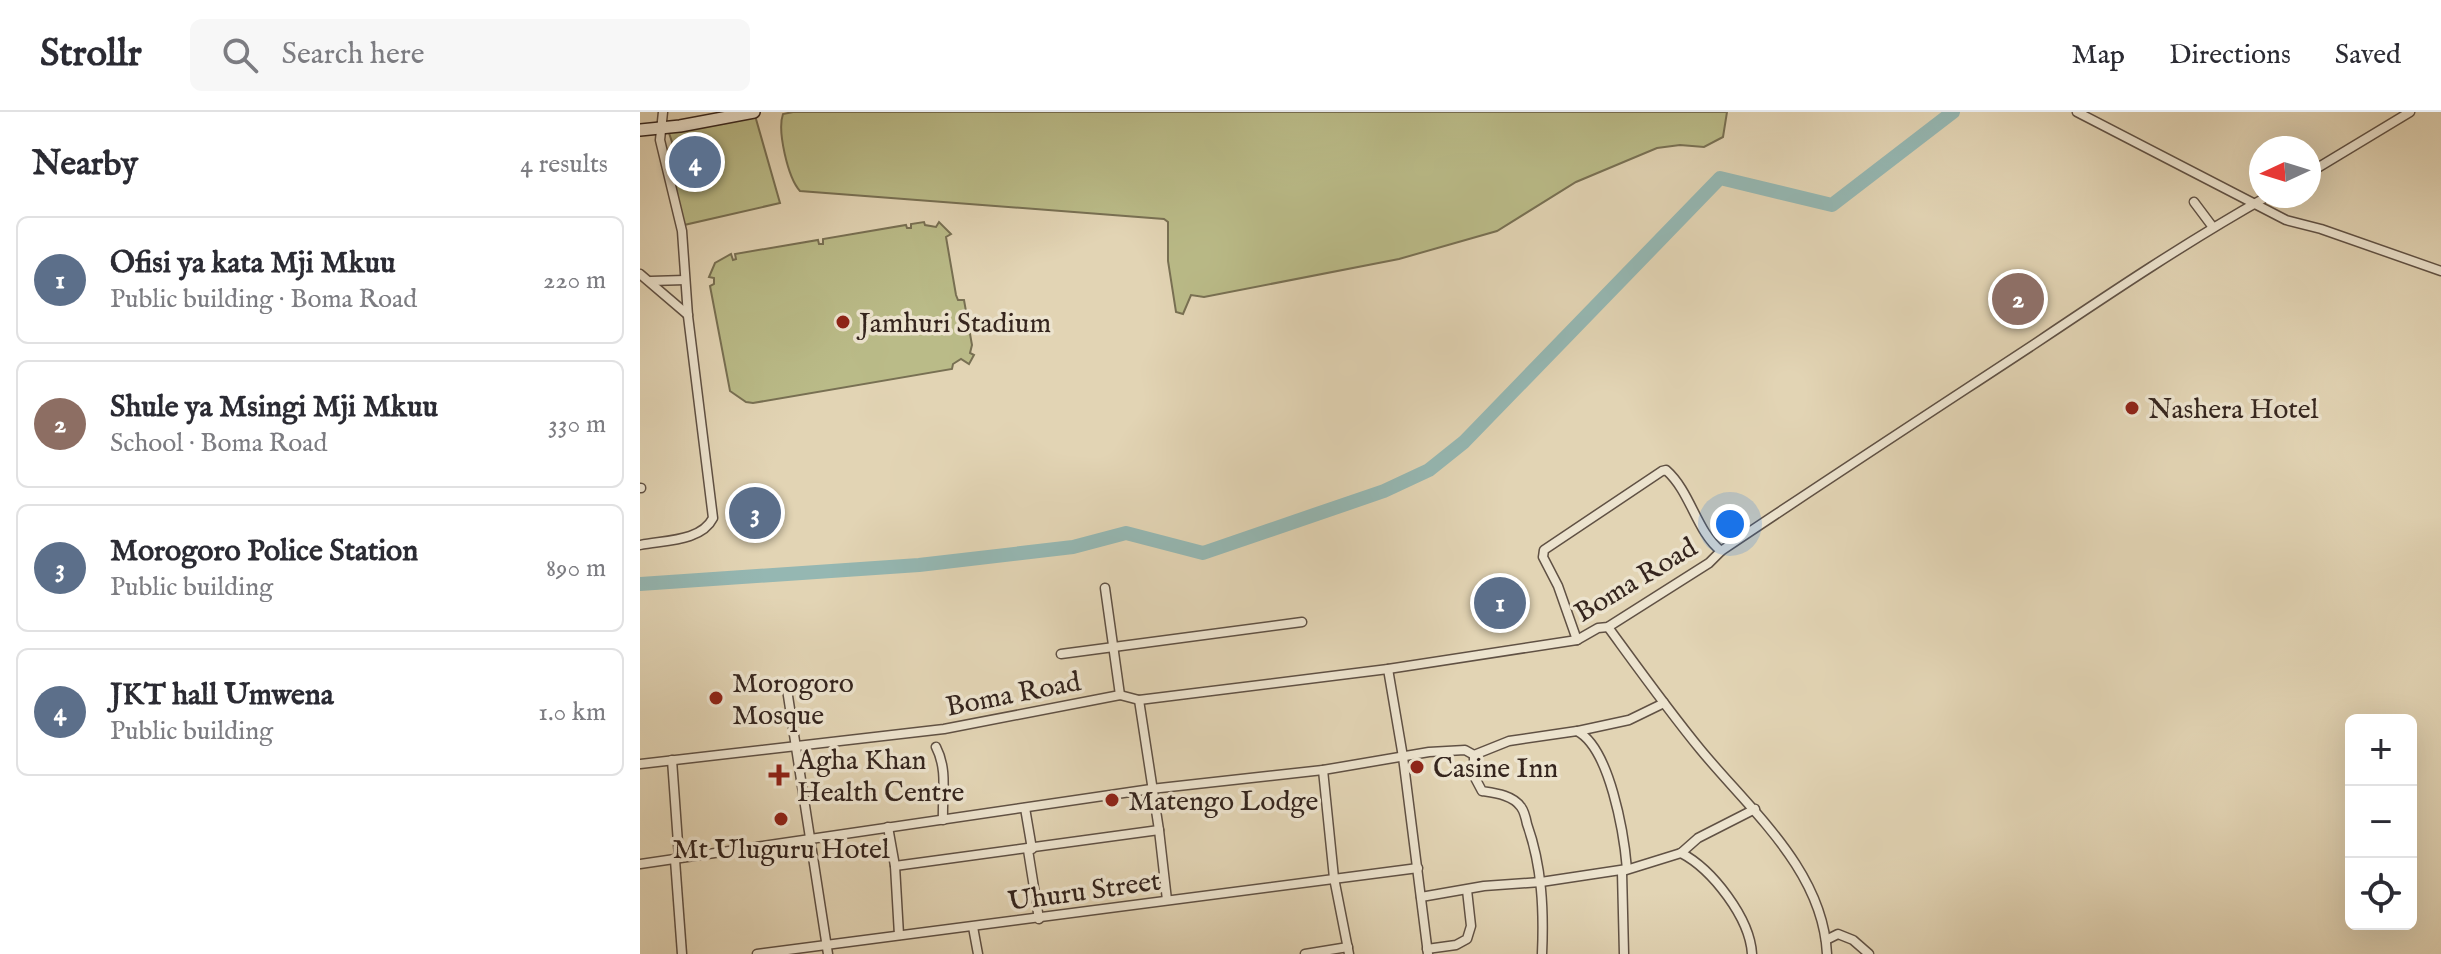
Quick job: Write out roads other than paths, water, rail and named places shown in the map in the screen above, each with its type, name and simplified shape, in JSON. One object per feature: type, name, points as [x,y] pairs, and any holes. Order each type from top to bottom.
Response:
[{"type":"street","points":[[640,545],[694,535],[710,524],[713,518],[688,316],[682,231],[661,151],[663,112]]},
{"type":"street","points":[[640,130],[754,112]]},
{"type":"street","points":[[2077,112],[2249,200]]},
{"type":"street","points":[[2321,166],[2410,112]]},
{"type":"street","points":[[2194,202],[2212,226]]},
{"type":"street","name":"Boma Road","points":[[640,764],[944,729],[1120,695],[1139,700],[1388,669],[1577,640],[1598,628],[1608,627],[1709,563],[1721,551],[2212,226],[2249,206]]},
{"type":"street","points":[[2264,208],[2286,220],[2441,271]]},
{"type":"street","points":[[640,274],[688,316]]},
{"type":"street","points":[[650,281],[685,280]]},
{"type":"street","points":[[1577,640],[1558,586],[1543,557],[1544,550],[1662,471],[1666,470],[1676,480],[1710,543],[1721,551]]},
{"type":"street","points":[[1105,588],[1120,695]]},
{"type":"street","points":[[1061,654],[1302,622]]},
{"type":"street","points":[[1608,627],[1708,758],[1755,809],[1813,893],[1822,916],[1827,954]]},
{"type":"street","points":[[1388,669],[1403,757],[1427,951],[1456,945],[1467,939],[1471,927],[1467,890]]},
{"type":"street","points":[[786,683],[827,949]]},
{"type":"street","points":[[1139,700],[1167,900]]},
{"type":"street","points":[[1474,755],[1509,741],[1629,720],[1664,703]]},
{"type":"street","points":[[1594,747],[1594,737],[1600,726]]},
{"type":"street","points":[[1577,731],[1586,736],[1594,747],[1604,767],[1615,804],[1625,870],[1624,954]]},
{"type":"street","points":[[936,747],[945,774],[941,787],[943,820]]},
{"type":"street","points":[[640,864],[1151,789],[1465,750],[1474,755]]},
{"type":"street","points":[[1474,755],[1474,776],[1482,791],[1494,791],[1520,805],[1535,848],[1541,882],[1542,954]]},
{"type":"street","points":[[672,760],[682,954]]},
{"type":"street","points":[[1305,954],[1349,951],[1334,878],[1323,770]]},
{"type":"street","points":[[1025,808],[1032,849]]},
{"type":"street","points":[[1421,897],[1484,886],[1541,882],[1625,870],[1681,853],[1698,838],[1755,809]]},
{"type":"street","points":[[888,827],[895,866],[899,935]]},
{"type":"street","points":[[895,866],[1159,830]]},
{"type":"street","points":[[1032,849],[1028,850],[1039,919]]},
{"type":"street","points":[[1681,853],[1705,869],[1736,909],[1749,932],[1752,954]]},
{"type":"street","name":"Uhuru Street","points":[[757,954],[827,949],[899,935],[1418,868]]},
{"type":"street","points":[[973,927],[978,954]]},
{"type":"street","points":[[1826,940],[1838,934],[1853,940],[1869,954]]},
{"type":"waterway","points":[[640,584],[919,565],[1073,547],[1126,533],[1203,553],[1384,491],[1429,470],[1464,442],[1720,178],[1832,205],[1953,112]]},
{"type":"place","name":"JKT hall Umwena","points":[[695,162]]},
{"type":"place","name":"Shule ya Msingi Mji Mkuu","points":[[2018,299]]},
{"type":"place","name":"Jamhuri Stadium","points":[[843,322]]},
{"type":"place","name":"Nashera Hotel","points":[[2132,408]]},
{"type":"place","name":"Morogoro Police Station","points":[[755,513]]},
{"type":"place","name":"Ofisi ya kata Mji Mkuu","points":[[1500,603]]},
{"type":"place","name":"Morogoro Mosque","points":[[716,698]]},
{"type":"place","name":"Casine Inn","points":[[1417,767]]},
{"type":"place","name":"Agha Khan Health Centre","points":[[779,775]]},
{"type":"place","name":"Matengo Lodge","points":[[1112,800]]},
{"type":"place","name":"Mt Uluguru Hotel","points":[[781,819]]}]
